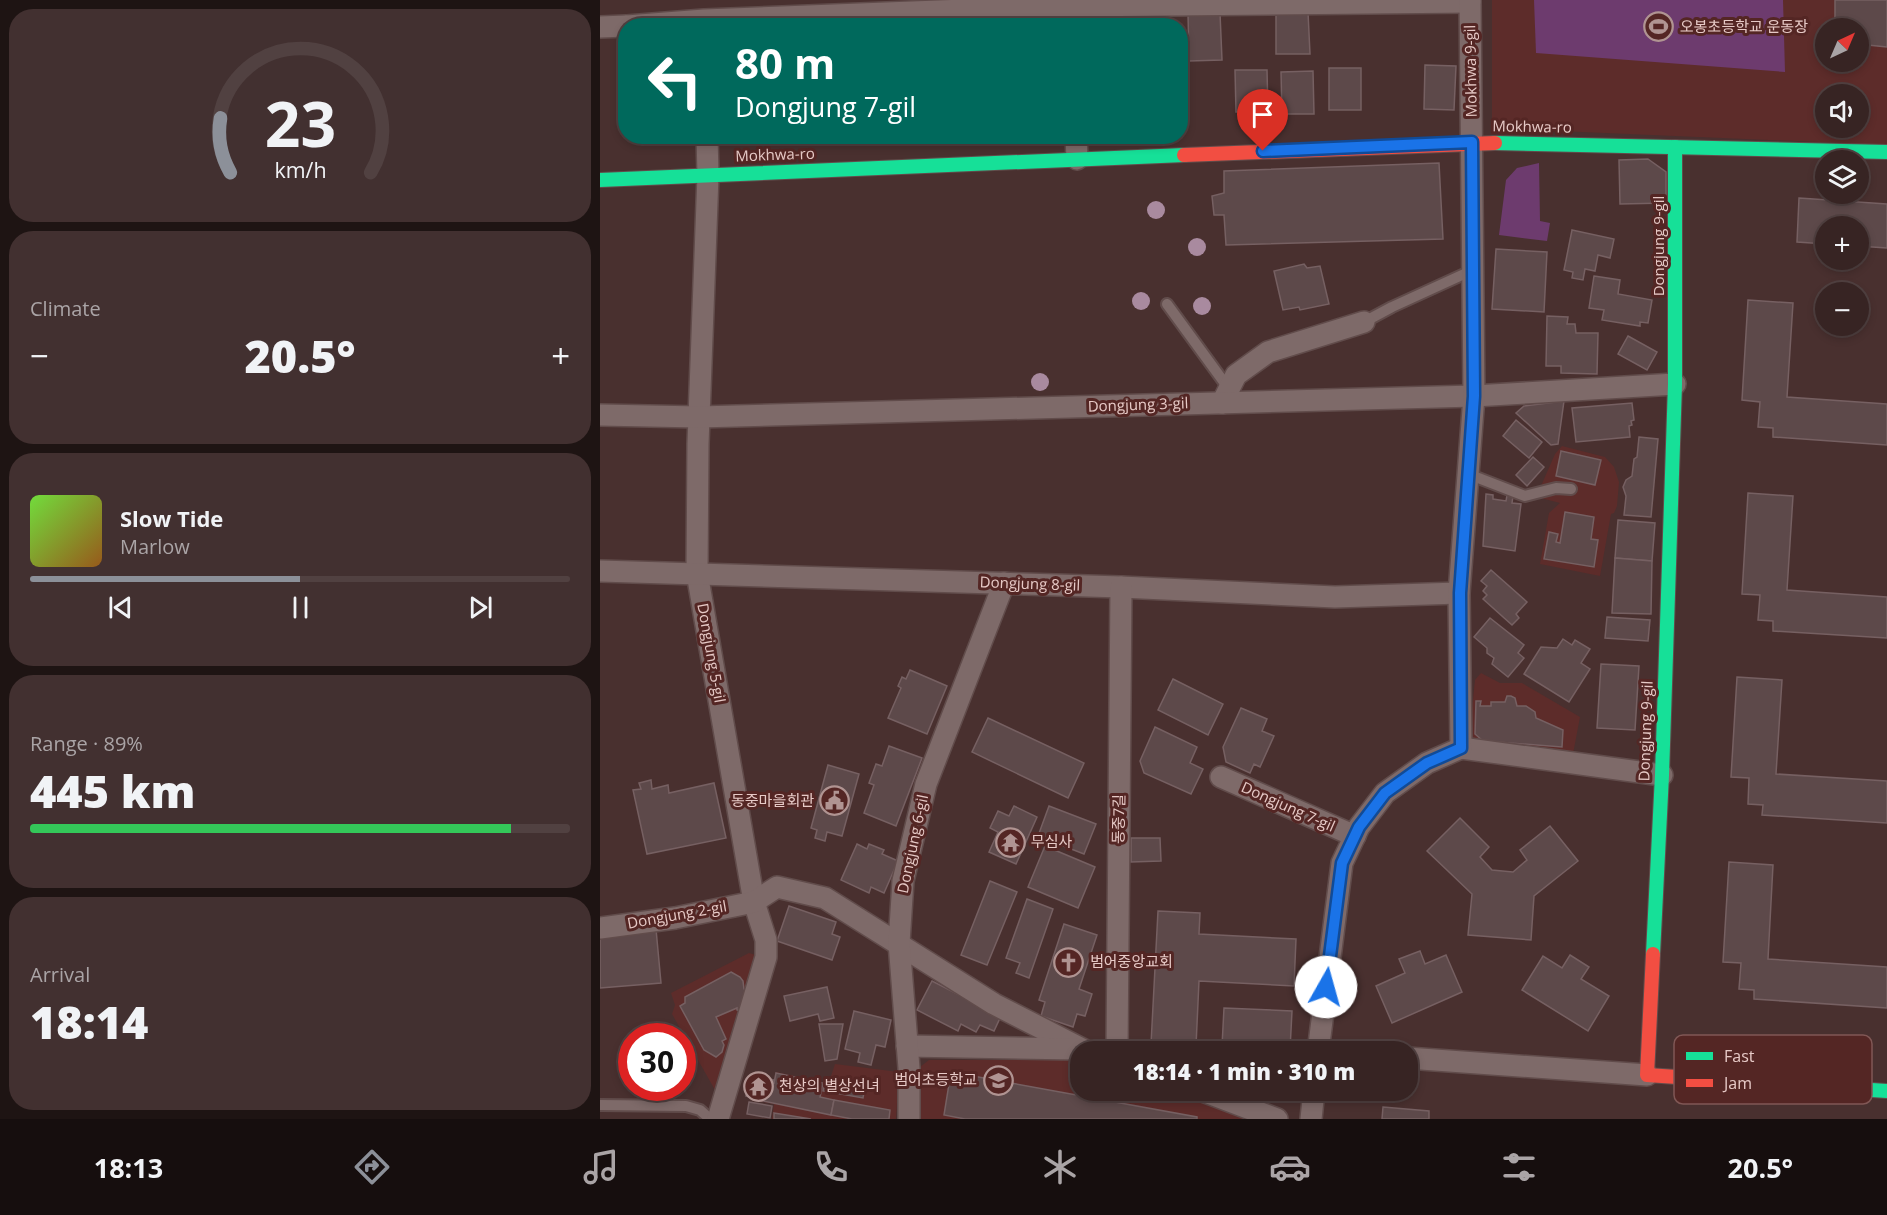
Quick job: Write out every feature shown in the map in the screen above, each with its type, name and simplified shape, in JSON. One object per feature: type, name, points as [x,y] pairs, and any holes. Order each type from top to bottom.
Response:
[{"type":"street","points":[[683,18],[704,15],[1470,1]]},
{"type":"street","name":"Mokhwa 9-gil","points":[[1470,1],[1472,142]]},
{"type":"street","points":[[600,27],[618,26]]},
{"type":"street","points":[[1461,748],[1460,593],[1474,396],[1472,142]]},
{"type":"street","name":"Mokhwa-ro","points":[[600,180],[1472,142],[1887,152]]},
{"type":"street","name":"Dongjung 5-gil","points":[[707,144],[697,573],[754,902],[766,940],[766,957],[718,1119]]},
{"type":"street","points":[[1076,144],[1077,159]]},
{"type":"street","name":"Dongjung 9-gil","points":[[1647,1075],[1662,775],[1675,384],[1675,147]]},
{"type":"street","points":[[1225,396],[1236,375],[1268,352],[1364,322]]},
{"type":"street","name":"Dongjung 3-gil","points":[[600,415],[699,417],[1225,396],[1474,396],[1675,384]]},
{"type":"street","name":"Dongjung 8-gil","points":[[600,571],[1121,587],[1335,597],[1460,593]]},
{"type":"street","name":"Dongjung 6-gil","points":[[909,1119],[907,1046],[899,943],[903,881],[926,784],[1004,584]]},
{"type":"street","name":"동중7길","points":[[1121,587],[1122,1041]]},
{"type":"street","points":[[1319,1041],[1342,863],[1359,827],[1385,793],[1427,763],[1461,748],[1662,775]]},
{"type":"street","name":"Dongjung 7-gil","points":[[1221,777],[1354,836]]},
{"type":"street","name":"Dongjung 2-gil","points":[[600,928],[675,918],[754,902],[777,887],[825,898],[994,1004],[1070,1043]]},
{"type":"street","points":[[907,1046],[1070,1051]]},
{"type":"street","points":[[1418,1059],[1674,1077]]},
{"type":"street","points":[[1872,1090],[1887,1091]]},
{"type":"street","points":[[1229,1101],[1277,1119]]},
{"type":"street","points":[[1311,1119],[1313,1101]]},
{"type":"lane","points":[[1364,322],[1473,270]]},
{"type":"lane","points":[[1167,304],[1225,396]]},
{"type":"lane","points":[[1468,474],[1525,496],[1556,488],[1571,489]]},
{"type":"lane","points":[[600,1105],[686,1106],[700,1110],[710,1119]]},
{"type":"shaded area","points":[[1492,0],[1887,0],[1887,145],[1492,128]]},
{"type":"shaded area","name":"오봉초등학교 운동장","points":[[1534,0],[1783,0],[1785,72],[1536,53]]},
{"type":"shaded area","points":[[1539,163],[1540,221],[1550,223],[1547,241],[1499,235],[1506,180],[1517,168]]},
{"type":"shaded area","points":[[1562,446],[1605,457],[1614,467],[1619,482],[1617,506],[1611,514],[1600,576],[1540,564],[1549,513],[1560,503],[1537,497],[1532,491],[1541,486],[1555,454]]},
{"type":"shaded area","points":[[1481,673],[1500,683],[1522,683],[1580,717],[1573,754],[1477,744],[1469,737],[1475,680]]},
{"type":"shaded area","points":[[749,953],[756,955],[724,1077],[715,1090],[696,1056],[696,1023],[677,1023],[672,1014],[675,1005],[671,993]]},
{"type":"shaded area","name":"범어초등학교","points":[[929,1060],[1070,1060],[1070,1101],[1207,1101],[1251,1119],[916,1119],[916,1070]]},
{"type":"shaded area","points":[[835,1064],[899,1072],[896,1119],[772,1119],[774,1104],[753,1100],[755,1089],[766,1092],[769,1082],[774,1082],[776,1072],[823,1082],[824,1079],[830,1079]]},
{"type":"building","points":[[1835,0],[1887,0],[1887,47],[1869,45],[1869,18],[1835,18]]},
{"type":"building","points":[[1276,12],[1308,12],[1310,54],[1276,54]]},
{"type":"building","points":[[1188,13],[1220,13],[1222,60],[1189,61]]},
{"type":"building","points":[[1425,65],[1456,66],[1454,110],[1424,109]]},
{"type":"building","points":[[1329,68],[1361,68],[1361,110],[1329,110]]},
{"type":"building","points":[[1235,70],[1267,70],[1268,112],[1236,112]]},
{"type":"building","points":[[1313,71],[1314,114],[1282,114],[1281,72]]},
{"type":"building","points":[[1648,159],[1666,172],[1666,203],[1620,204],[1619,160]]},
{"type":"building","points":[[1439,163],[1443,239],[1226,245],[1224,215],[1214,215],[1212,196],[1224,193],[1224,171]]},
{"type":"building","points":[[1799,198],[1815,199],[1815,204],[1887,204],[1887,248],[1869,247],[1869,216],[1815,216],[1815,243],[1797,242]]},
{"type":"building","points":[[1572,230],[1614,239],[1610,258],[1598,255],[1595,271],[1585,269],[1583,280],[1572,278],[1573,272],[1564,270]]},
{"type":"building","points":[[1496,249],[1547,252],[1544,312],[1492,309]]},
{"type":"building","points":[[1304,264],[1307,268],[1320,266],[1329,304],[1300,310],[1299,307],[1283,310],[1274,271]]},
{"type":"building","points":[[1594,276],[1620,280],[1618,294],[1652,300],[1648,323],[1640,322],[1640,326],[1602,320],[1604,310],[1589,308]]},
{"type":"building","points":[[1748,300],[1793,303],[1787,397],[1887,404],[1887,445],[1773,437],[1773,428],[1758,427],[1760,402],[1742,400]]},
{"type":"building","points":[[1547,316],[1568,317],[1567,324],[1575,324],[1576,333],[1598,333],[1597,374],[1561,373],[1561,366],[1546,366]]},
{"type":"building","points":[[1628,336],[1657,352],[1647,370],[1618,354]]},
{"type":"building","points":[[1564,401],[1558,444],[1551,445],[1516,413],[1524,406]]},
{"type":"building","points":[[1632,403],[1634,420],[1629,426],[1630,437],[1576,442],[1572,408]]},
{"type":"building","points":[[1516,420],[1542,442],[1529,458],[1503,436]]},
{"type":"building","points":[[1639,437],[1658,439],[1651,517],[1624,515],[1626,496],[1623,487],[1626,480],[1632,476]]},
{"type":"building","points":[[1561,451],[1601,460],[1595,485],[1556,476]]},
{"type":"building","points":[[1533,457],[1544,467],[1527,486],[1516,475]]},
{"type":"building","points":[[1748,493],[1793,496],[1787,590],[1887,597],[1887,638],[1773,631],[1773,621],[1758,620],[1760,595],[1742,594]]},
{"type":"building","points":[[1486,494],[1493,495],[1493,499],[1506,501],[1507,495],[1513,496],[1512,503],[1521,504],[1515,551],[1483,546]]},
{"type":"building","points":[[1565,512],[1594,517],[1591,539],[1598,540],[1594,567],[1544,559],[1549,532],[1558,534],[1556,542],[1560,543]]},
{"type":"building","points":[[1618,520],[1655,523],[1652,561],[1615,558]]},
{"type":"building","points":[[1615,558],[1652,561],[1651,614],[1612,613]]},
{"type":"building","points":[[1491,570],[1527,602],[1516,614],[1519,618],[1512,625],[1483,599],[1487,595],[1483,591],[1487,586],[1481,581]]},
{"type":"building","points":[[1607,617],[1650,620],[1648,641],[1605,638]]},
{"type":"building","points":[[1490,618],[1524,645],[1518,653],[1524,658],[1508,677],[1492,664],[1494,658],[1487,653],[1487,648],[1474,637]]},
{"type":"building","points":[[1563,639],[1572,645],[1575,640],[1590,649],[1581,663],[1590,669],[1569,702],[1524,674],[1541,647],[1557,648]]},
{"type":"building","points":[[1601,664],[1639,666],[1635,730],[1597,728]]},
{"type":"building","points":[[910,670],[947,686],[927,734],[888,718],[901,688],[898,686],[902,677],[906,679]]},
{"type":"building","points":[[1737,677],[1782,680],[1776,774],[1887,781],[1887,823],[1762,815],[1763,805],[1748,804],[1749,778],[1731,777]]},
{"type":"building","points":[[1173,679],[1223,704],[1208,735],[1158,710]]},
{"type":"building","points":[[1507,696],[1515,698],[1517,706],[1526,706],[1535,712],[1536,718],[1563,730],[1562,747],[1483,741],[1475,734],[1476,701],[1481,701],[1480,706],[1491,706],[1491,702],[1505,702]]},
{"type":"building","points":[[1241,708],[1267,719],[1262,731],[1274,736],[1260,767],[1254,764],[1250,773],[1226,762],[1223,747]]},
{"type":"building","points":[[988,718],[1084,763],[1068,798],[972,752]]},
{"type":"building","points":[[1155,727],[1197,747],[1190,763],[1203,769],[1191,794],[1144,773],[1140,761]]},
{"type":"building","points":[[889,746],[922,758],[896,826],[864,813],[874,785],[869,783],[876,764],[882,766]]},
{"type":"building","name":"동중마을회관","points":[[828,765],[859,774],[842,836],[827,832],[825,841],[815,838],[817,830],[811,828]]},
{"type":"building","points":[[651,780],[652,789],[668,785],[669,793],[714,783],[726,838],[647,854],[633,790],[641,789],[639,783]]},
{"type":"building","name":"무심사","points":[[1014,806],[1037,817],[1016,864],[989,852],[998,832],[990,828],[998,811],[1009,816]]},
{"type":"building","points":[[1049,806],[1096,824],[1084,854],[1038,836]]},
{"type":"building","points":[[1460,818],[1489,847],[1480,857],[1492,870],[1513,872],[1527,860],[1520,850],[1550,826],[1578,861],[1534,896],[1531,940],[1468,935],[1472,894],[1427,851]]},
{"type":"building","points":[[1131,838],[1160,838],[1161,861],[1131,862]]},
{"type":"building","points":[[857,844],[867,849],[869,844],[884,850],[882,854],[898,861],[884,893],[871,887],[869,893],[841,880]]},
{"type":"building","points":[[1045,846],[1095,867],[1078,908],[1028,887]]},
{"type":"building","points":[[1729,862],[1773,865],[1768,959],[1887,967],[1887,1008],[1754,999],[1754,990],[1739,989],[1741,963],[1723,962]]},
{"type":"building","points":[[990,881],[1017,892],[987,965],[961,955]]},
{"type":"building","points":[[1027,899],[1053,909],[1029,978],[1016,973],[1020,963],[1006,958]]},
{"type":"building","points":[[789,906],[836,922],[832,934],[840,937],[832,960],[777,941]]},
{"type":"building","points":[[1158,911],[1200,913],[1199,934],[1296,939],[1294,986],[1199,981],[1196,1041],[1151,1041]]},
{"type":"building","name":"범어중앙교회","points":[[1064,924],[1097,935],[1079,989],[1092,994],[1085,1016],[1077,1014],[1073,1027],[1041,1016],[1045,1002],[1039,1000]]},
{"type":"building","points":[[656,929],[661,983],[600,988],[600,934]]},
{"type":"building","points":[[1420,951],[1425,964],[1446,955],[1462,992],[1392,1023],[1376,986],[1405,973],[1399,959]]},
{"type":"building","points":[[1570,955],[1589,967],[1581,979],[1609,996],[1588,1031],[1522,990],[1543,956],[1562,968]]},
{"type":"building","points":[[731,972],[740,977],[744,989],[750,991],[742,1012],[737,1008],[716,1017],[726,1039],[722,1041],[724,1045],[722,1052],[716,1057],[704,1050],[696,1035],[696,1023],[689,1023],[680,1006],[685,1003],[685,997]]},
{"type":"building","points":[[932,981],[1001,1016],[994,1031],[980,1025],[976,1032],[961,1024],[958,1031],[917,1010]]},
{"type":"building","points":[[827,987],[834,1018],[820,1021],[818,1014],[790,1021],[784,996]]},
{"type":"building","points":[[1224,1008],[1292,1011],[1290,1041],[1222,1041]]},
{"type":"building","points":[[854,1011],[891,1020],[885,1047],[876,1045],[871,1065],[858,1062],[860,1053],[845,1049]]},
{"type":"building","points":[[819,1024],[843,1024],[837,1059],[825,1061]]},
{"type":"building","points":[[951,1072],[1070,1094],[1070,1101],[1110,1101],[1197,1117],[1197,1119],[965,1119],[944,1115]]},
{"type":"building","points":[[776,1073],[823,1083],[820,1097],[834,1100],[831,1115],[754,1099],[756,1090],[767,1093],[769,1082],[774,1083]]},
{"type":"building","name":"천상의 별상선녀","points":[[751,1075],[774,1080],[773,1083],[769,1082],[766,1092],[755,1089],[753,1098],[746,1096]]},
{"type":"building","points":[[825,1080],[865,1086],[863,1098],[823,1091]]},
{"type":"building","points":[[834,1100],[890,1110],[889,1119],[852,1119],[831,1115]]},
{"type":"building","points":[[749,1102],[772,1106],[770,1118],[747,1114]]},
{"type":"building","points":[[1383,1107],[1429,1111],[1429,1119],[1382,1119]]},
{"type":"building","points":[[774,1113],[811,1119],[774,1119]]},
{"type":"traffic: fast","points":[[1495,143],[1887,152]]},
{"type":"traffic: fast","points":[[1653,954],[1662,775],[1675,384],[1675,147]]},
{"type":"traffic: fast","points":[[600,180],[1184,155]]},
{"type":"traffic: fast","points":[[1872,1090],[1887,1091]]},
{"type":"traffic: jam","points":[[1184,155],[1495,143]]},
{"type":"traffic: jam","points":[[1653,954],[1647,1075],[1674,1077]]},
{"type":"place","name":"오봉초등학교 운동장","points":[[1659,27]]},
{"type":"place","name":"동중마을회관","points":[[835,801]]},
{"type":"place","name":"무심사","points":[[1010,842]]},
{"type":"place","name":"범어중앙교회","points":[[1069,962]]},
{"type":"place","name":"범어초등학교","points":[[998,1080]]},
{"type":"place","name":"천상의 별상선녀","points":[[758,1086]]},
{"type":"route","points":[[1263,151],[1472,142],[1474,396],[1460,593],[1461,748],[1427,763],[1385,793],[1359,827],[1342,863],[1326,987]]}]
